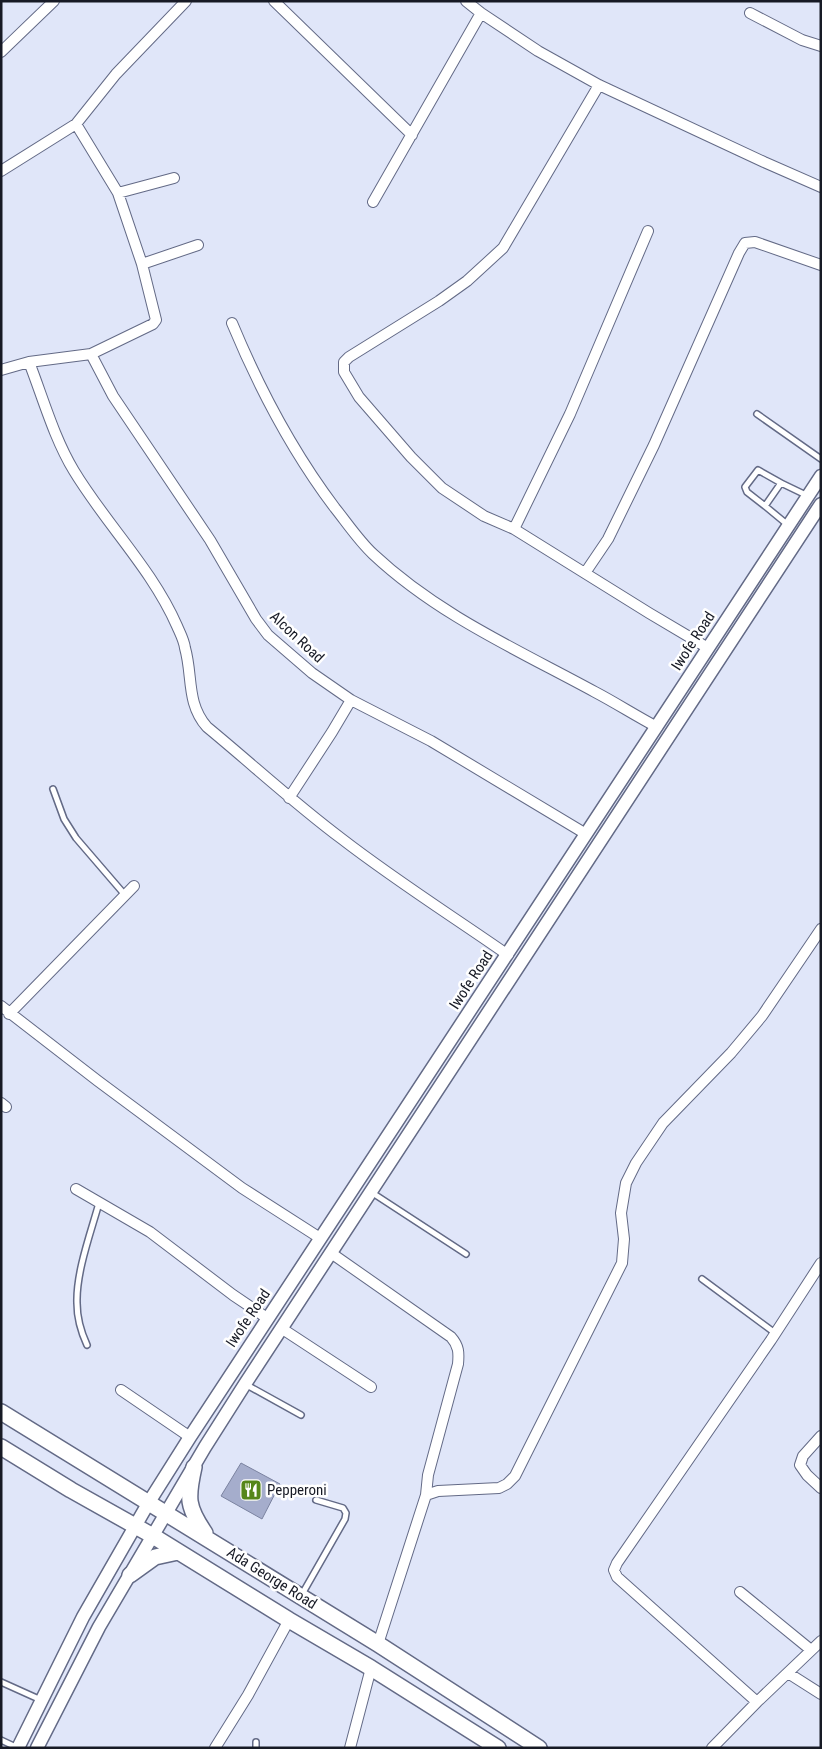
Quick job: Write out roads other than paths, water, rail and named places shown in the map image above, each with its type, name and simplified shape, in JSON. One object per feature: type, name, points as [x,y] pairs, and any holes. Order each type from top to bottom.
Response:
[{"type":"main road","name":"Ada George Road","points":[[1,1412],[378,1644],[539,1748]]},
{"type":"main road","name":"Ada George Road","points":[[1,1447],[71,1490],[153,1536],[371,1668],[498,1748]]},
{"type":"main road","points":[[194,1467],[189,1487],[189,1502],[195,1518],[209,1539]]},
{"type":"main road","points":[[130,1575],[155,1557],[178,1552]]},
{"type":"street","points":[[1,52],[54,1]]},
{"type":"street","points":[[1,171],[76,124],[116,74],[186,1]]},
{"type":"street","points":[[274,1],[412,134]]},
{"type":"street","points":[[469,2],[481,13],[538,51],[599,85],[821,187]]},
{"type":"street","points":[[373,202],[481,13]]},
{"type":"street","points":[[750,13],[802,40],[821,46]]},
{"type":"street","points":[[599,85],[503,248],[467,281],[439,302],[349,357],[344,362],[344,372],[359,397],[411,457],[442,488],[484,516],[498,524],[514,529],[708,648]]},
{"type":"street","points":[[1,370],[29,362],[91,354],[153,324],[156,320],[142,264],[118,193],[76,124]]},
{"type":"street","points":[[118,193],[174,178]]},
{"type":"street","points":[[514,529],[570,414],[648,231]]},
{"type":"street","points":[[586,573],[608,539],[654,445],[738,252],[745,242],[755,242],[821,265]]},
{"type":"street","points":[[142,264],[198,245]]},
{"type":"street","points":[[232,323],[265,397],[298,453],[320,488],[372,553],[401,578],[470,626],[657,727]]},
{"type":"street","name":"Alcon Road","points":[[91,354],[114,396],[210,540],[256,619],[268,635],[312,673],[351,700],[431,741],[586,834]]},
{"type":"street","points":[[29,362],[62,449],[74,471],[93,500],[132,550],[155,586],[176,625],[185,647],[193,703],[199,717],[207,727],[289,798],[393,877],[508,955]]},
{"type":"street","name":"Iwofe Road","points":[[18,1748],[83,1618],[149,1502],[190,1436],[508,955],[821,476]]},
{"type":"street","points":[[37,1748],[99,1627],[245,1384],[819,510]]},
{"type":"street","points":[[289,798],[351,700]]},
{"type":"street","points":[[134,886],[5,1010],[242,1188],[320,1238]]},
{"type":"street","points":[[426,1495],[438,1491],[500,1488],[515,1476],[551,1408],[622,1263],[624,1239],[621,1213],[626,1183],[636,1163],[664,1122],[731,1053],[762,1016],[821,929]]},
{"type":"street","points":[[76,1189],[150,1232],[233,1295],[267,1318]]},
{"type":"street","points":[[331,1253],[451,1337],[458,1344],[458,1364],[428,1475],[426,1495],[378,1644]]},
{"type":"street","points":[[758,1702],[617,1577],[614,1570],[617,1562],[821,1263]]},
{"type":"street","points":[[281,1328],[371,1387]]},
{"type":"street","points":[[121,1390],[190,1436]]},
{"type":"street","points":[[821,1436],[803,1456],[800,1465],[807,1475],[821,1488]]},
{"type":"street","points":[[740,1592],[811,1650]]},
{"type":"street","points":[[215,1748],[248,1695],[289,1620]]},
{"type":"street","points":[[712,1748],[821,1641]]},
{"type":"street","points":[[350,1748],[371,1668]]},
{"type":"street","points":[[788,1673],[821,1694]]},
{"type":"lane","points":[[758,414],[821,459]]},
{"type":"lane","points":[[788,526],[747,492],[745,487],[758,470],[808,496]]},
{"type":"lane","points":[[765,506],[781,483]]},
{"type":"lane","points":[[53,789],[64,819],[76,838],[126,895]]},
{"type":"lane","points":[[371,1192],[466,1254]]},
{"type":"lane","points":[[87,1345],[81,1332],[77,1303],[82,1265],[100,1202]]},
{"type":"lane","points":[[702,1279],[775,1333]]},
{"type":"lane","points":[[245,1384],[301,1415]]},
{"type":"lane","points":[[301,1596],[345,1519],[346,1513],[343,1508],[316,1500]]},
{"type":"lane","points":[[1,1682],[41,1700]]},
{"type":"lane","points":[[1,1740],[18,1748]]},
{"type":"place","name":"Pepperoni","points":[[251,1490]]}]
